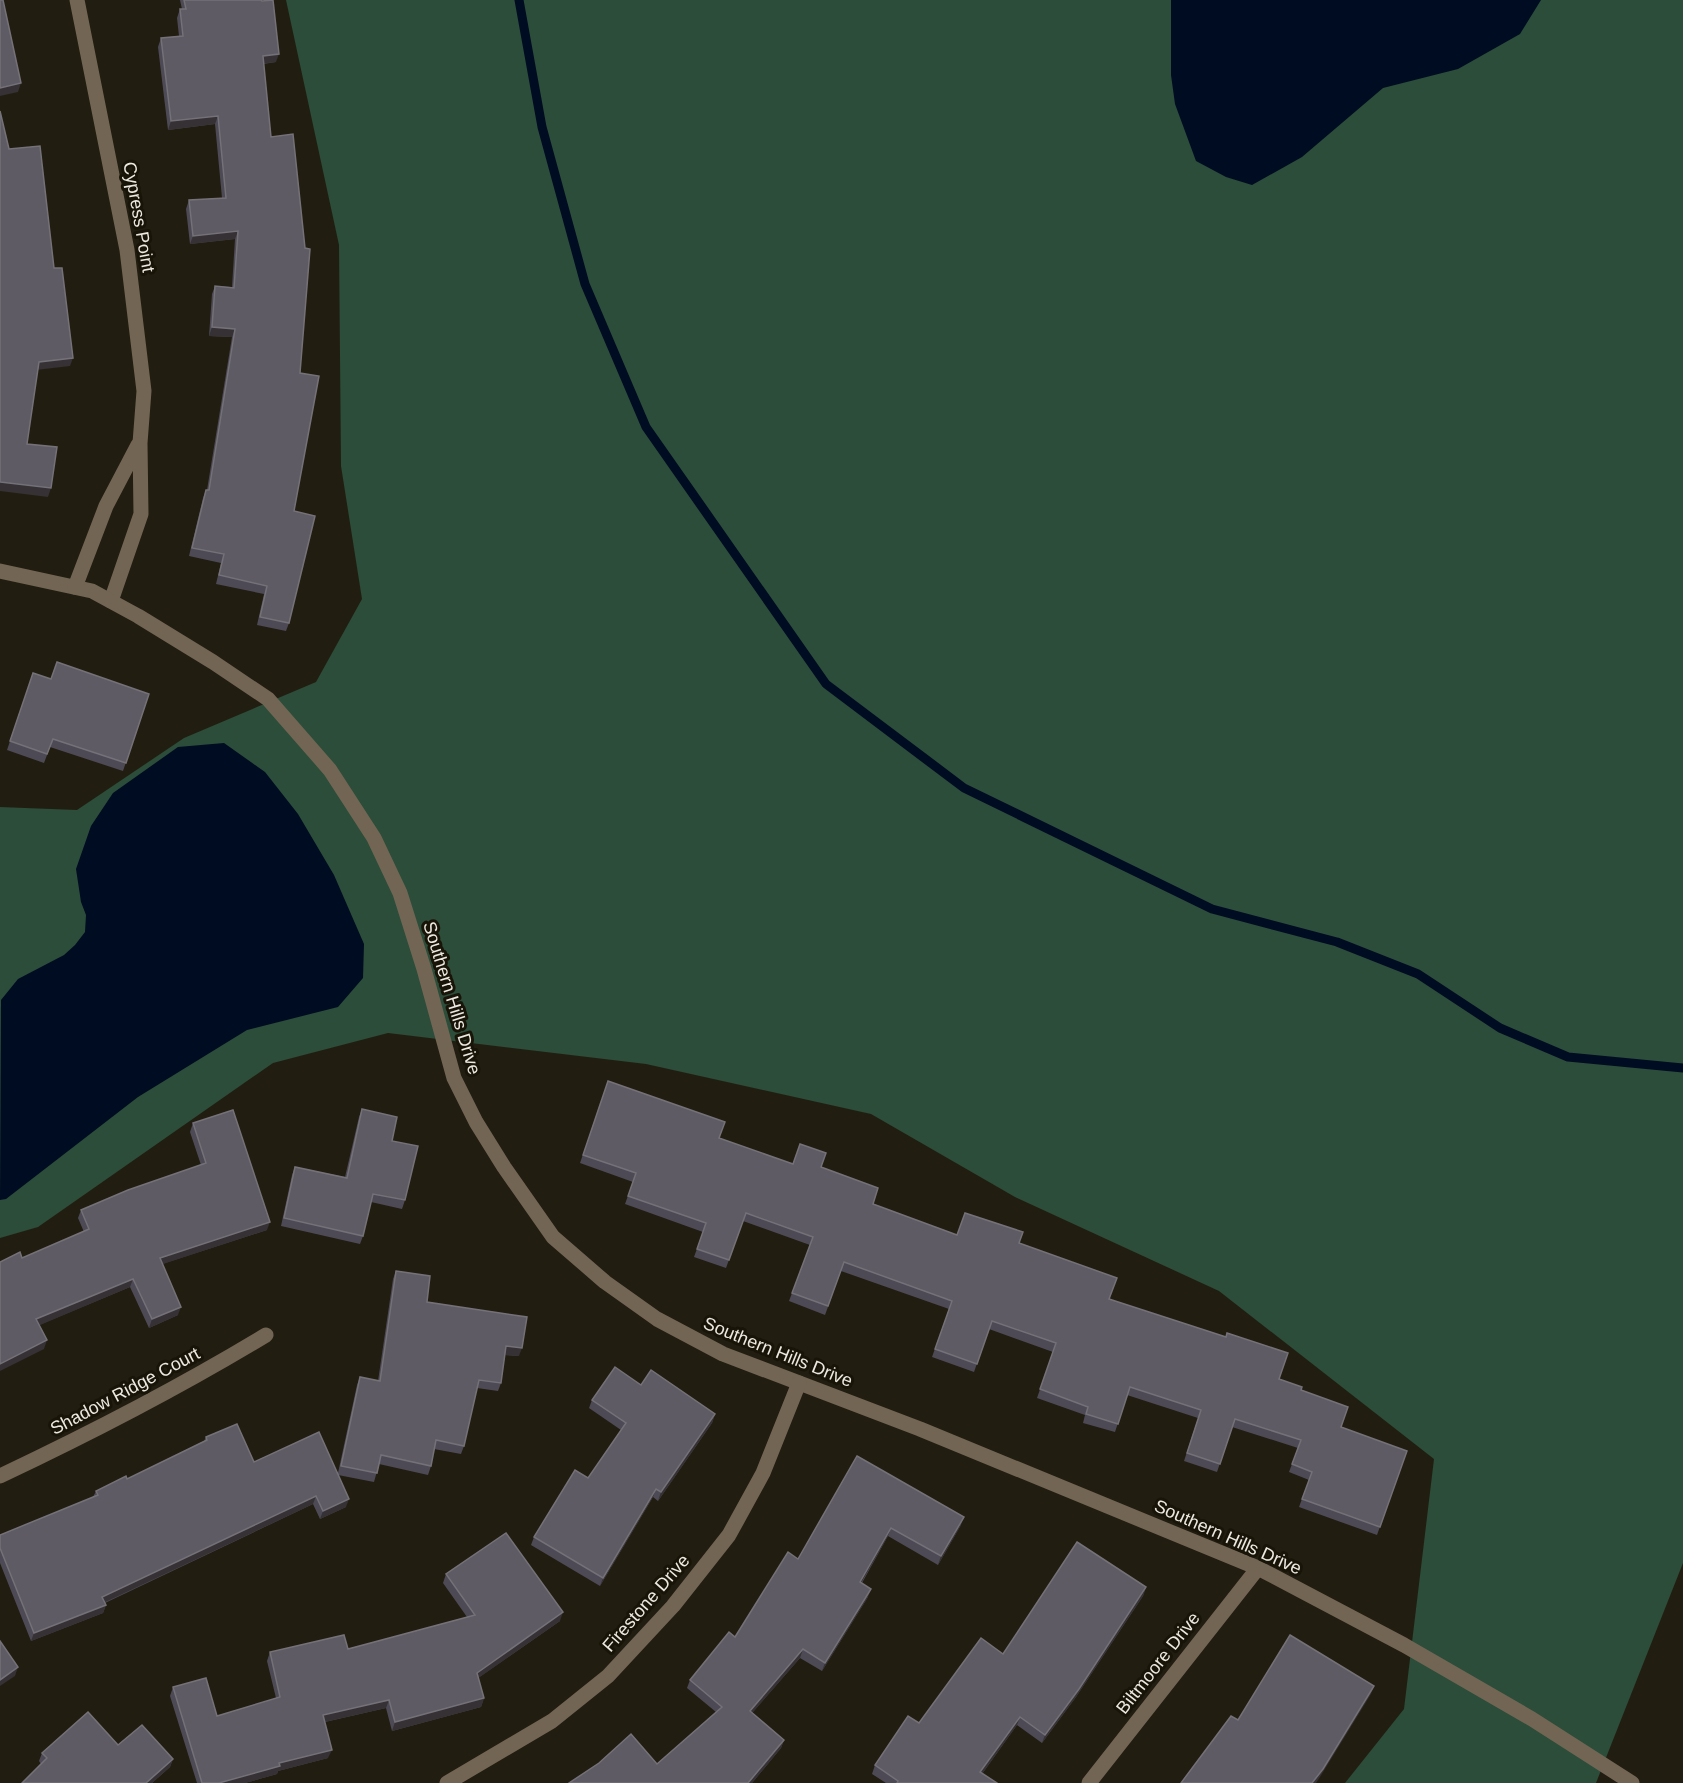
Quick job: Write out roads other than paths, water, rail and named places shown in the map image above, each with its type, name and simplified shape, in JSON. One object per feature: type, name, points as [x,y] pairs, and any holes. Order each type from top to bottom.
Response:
[{"type":"street","name":"Cypress Point","points":[[77,0],[127,250],[144,391],[140,443],[141,514],[111,601]]},
{"type":"street","name":"Cypress Point","points":[[75,587],[106,506],[140,443]]},
{"type":"street","name":"Southern Hills Drive","points":[[0,571],[92,591],[213,662],[268,699],[330,770],[374,838],[400,894],[424,969],[454,1078],[481,1131],[553,1237],[605,1282],[657,1319],[723,1354],[920,1429],[1258,1568],[1404,1645],[1532,1719],[1632,1783]]},
{"type":"street","name":"Shadow Ridge Court","points":[[0,1476],[84,1436],[223,1361],[266,1335]]},
{"type":"street","name":"Firestone Drive","points":[[447,1783],[552,1721],[608,1676],[673,1606],[729,1535],[763,1473],[799,1383]]},
{"type":"street","name":"Biltmoore Drive","points":[[1089,1783],[1258,1568]]},
{"type":"water","points":[[1171,0],[1541,0],[1520,34],[1458,69],[1383,88],[1302,157],[1252,185],[1226,177],[1196,161],[1175,104],[1171,75]]},
{"type":"water","points":[[224,743],[265,772],[298,814],[334,875],[364,944],[363,978],[338,1007],[247,1030],[138,1097],[6,1199],[0,1200],[1,1000],[18,979],[64,955],[85,932],[86,915],[81,902],[76,869],[91,826],[113,793],[178,747]]},
{"type":"waterway","points":[[519,0],[542,127],[585,284],[646,427],[826,684],[964,788],[1212,909],[1337,942],[1418,974],[1500,1028],[1568,1057],[1683,1068]]}]
